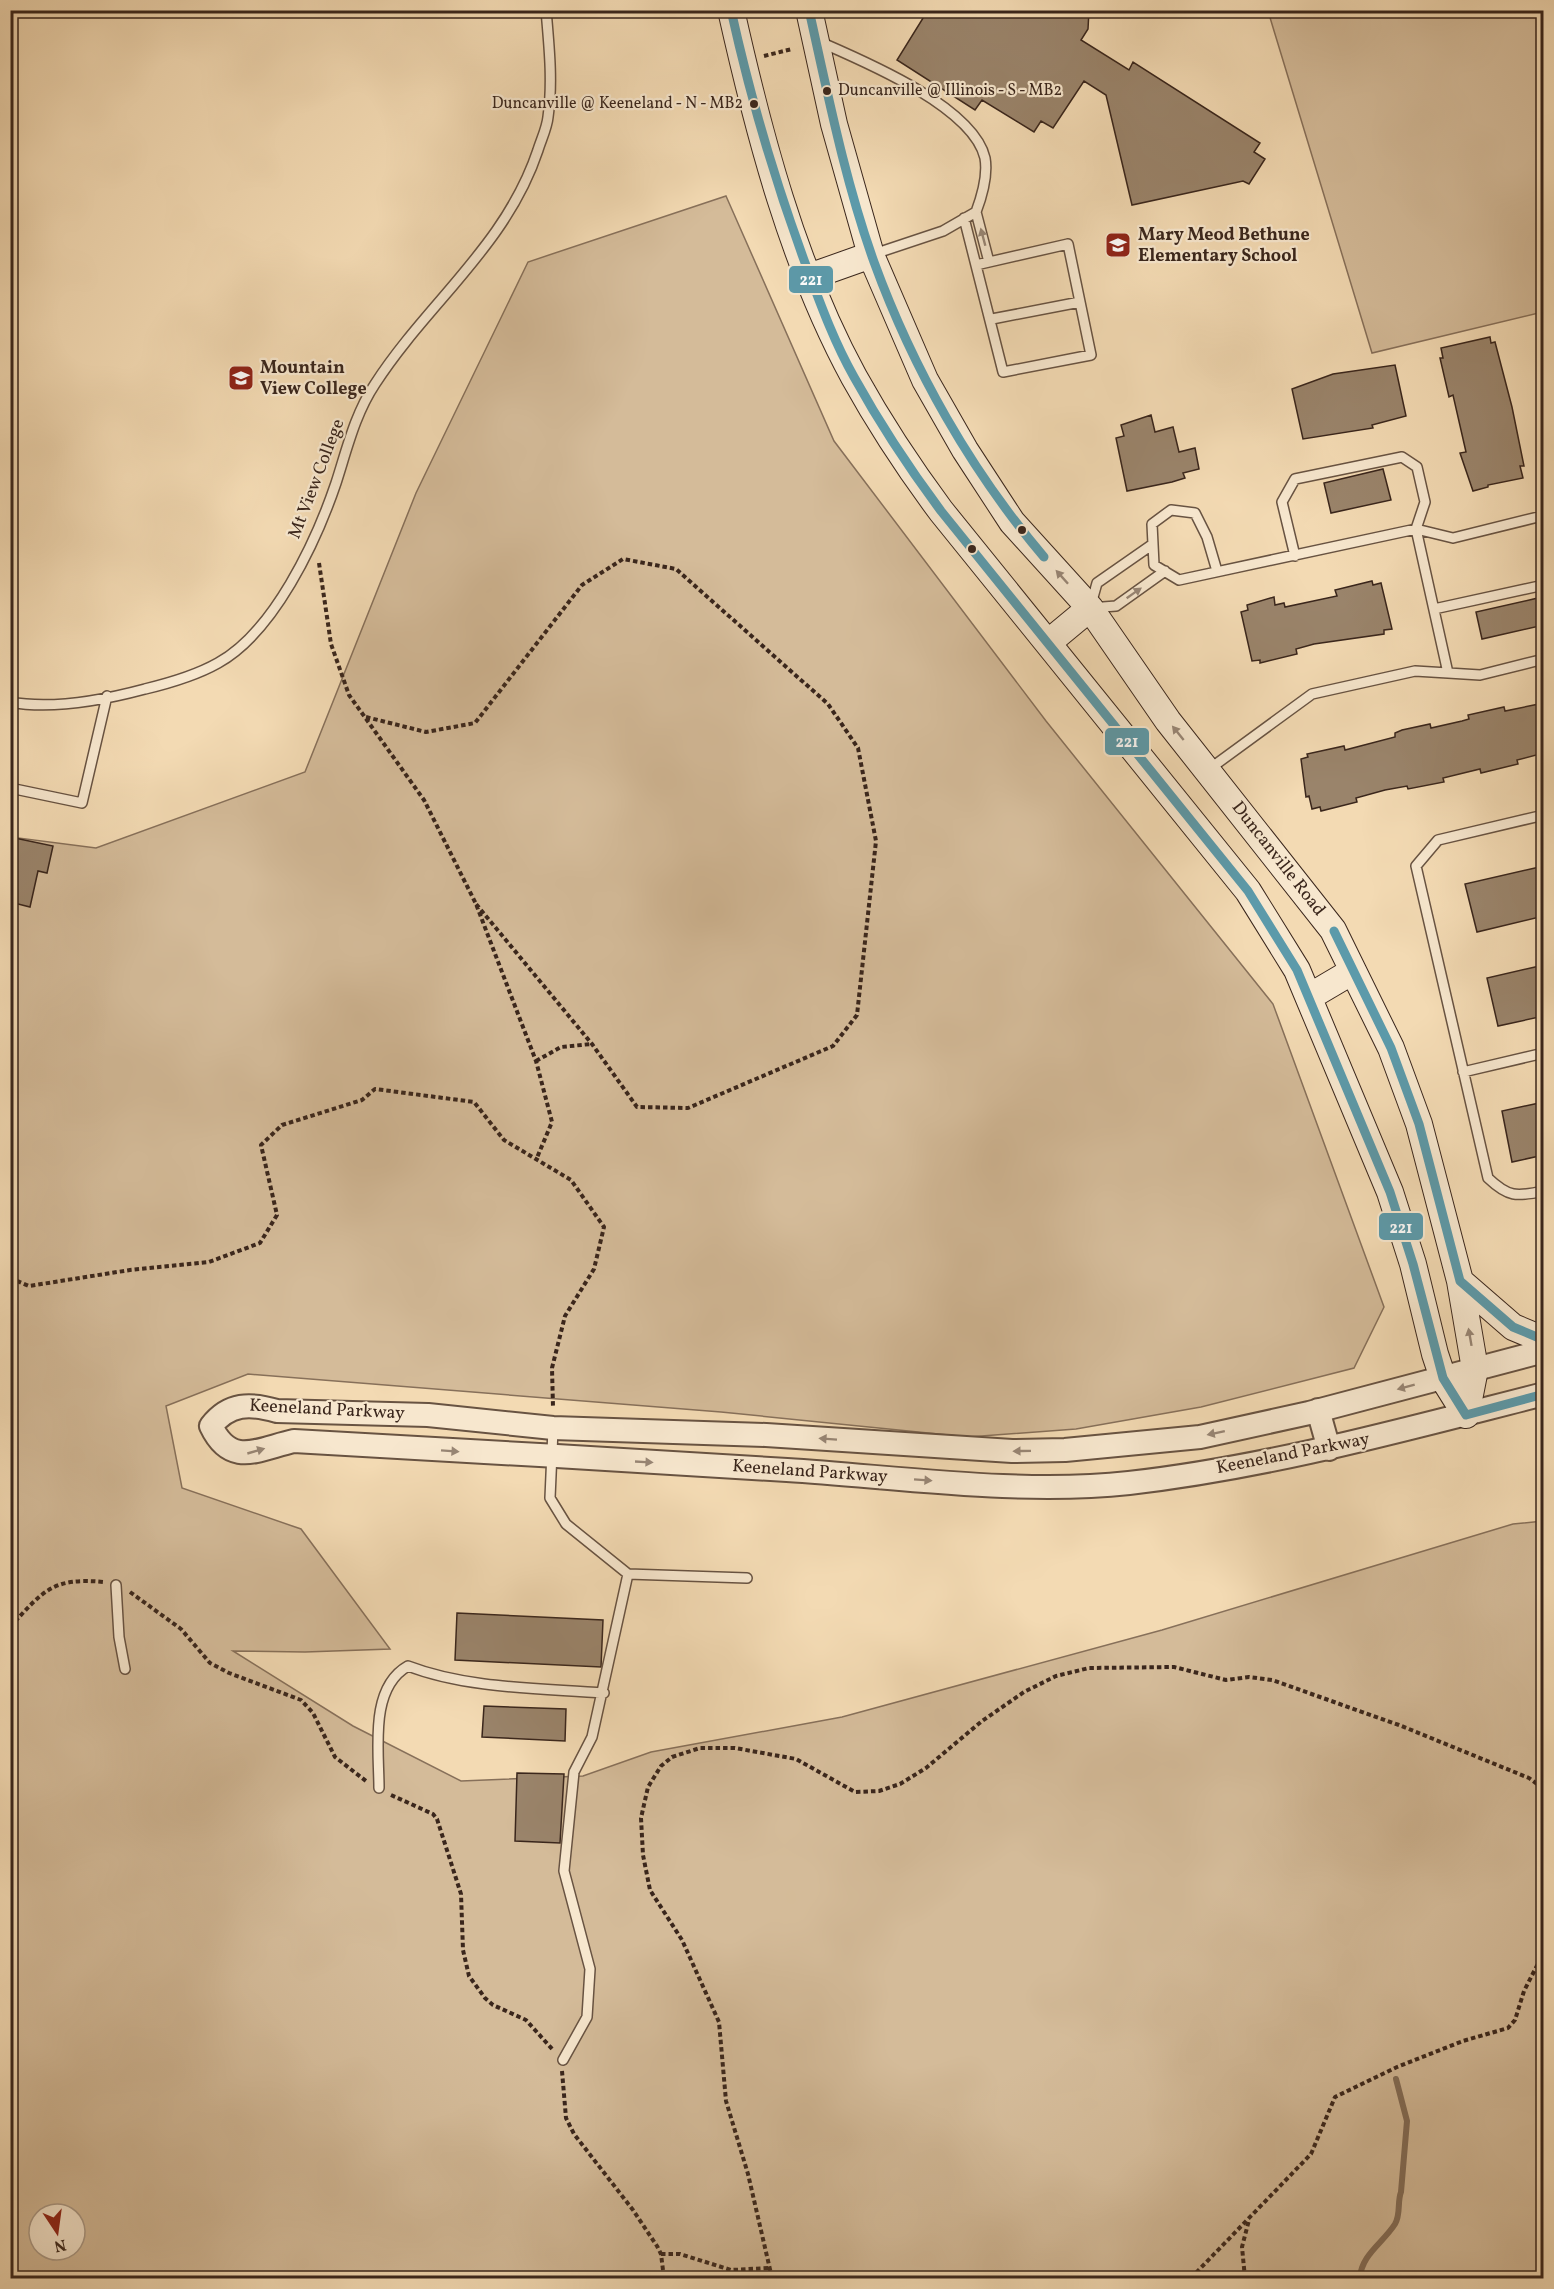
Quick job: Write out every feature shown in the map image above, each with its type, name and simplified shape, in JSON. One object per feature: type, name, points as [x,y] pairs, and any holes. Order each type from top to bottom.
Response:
[{"type":"main road","points":[[731,10],[748,88],[809,277],[853,376],[899,454],[941,511],[1248,891],[1297,970],[1390,1192],[1413,1264],[1434,1354],[1443,1378],[1466,1415]]},
{"type":"main road","name":"Duncanville Road","points":[[809,10],[804,45],[834,124],[871,255],[925,380],[965,450],[1012,522],[1090,608],[1168,721],[1333,930],[1391,1048],[1419,1124],[1460,1281],[1475,1369],[1466,1415]]},
{"type":"main road","points":[[809,277],[871,255]]},
{"type":"main road","points":[[1049,642],[1090,608]]},
{"type":"main road","points":[[1309,997],[1353,971]]},
{"type":"main road","points":[[1460,1281],[1513,1327],[1544,1340]]},
{"type":"street","name":"Keeneland Parkway","points":[[1544,1351],[1318,1410],[1200,1437],[1130,1445],[1033,1450],[766,1435],[553,1428],[428,1415],[277,1411],[255,1404],[224,1412],[211,1426],[219,1442],[234,1453],[248,1454],[294,1441],[953,1482],[1076,1486],[1128,1483],[1212,1471],[1329,1449],[1544,1394]]},
{"type":"street","points":[[1318,1410],[1329,1449]]},
{"type":"lane","name":"Mt View College","points":[[10,702],[57,704],[127,694],[180,680],[220,662],[266,622],[299,571],[336,485],[351,432],[374,385],[500,228],[527,182],[548,119],[550,62],[546,10]]},
{"type":"lane","points":[[804,45],[881,70],[947,110],[973,131],[985,159],[983,193],[976,212],[989,262]]},
{"type":"lane","points":[[871,255],[944,231],[976,212]]},
{"type":"lane","points":[[963,218],[976,264],[992,319],[1003,372],[1091,355],[1068,244],[976,264]]},
{"type":"lane","points":[[992,319],[1080,302]]},
{"type":"lane","points":[[1295,556],[1282,502],[1295,479],[1402,457],[1417,467],[1425,502],[1416,529],[1448,673]]},
{"type":"lane","points":[[1217,571],[1207,537],[1195,513],[1172,510],[1152,524],[1154,565],[1179,580],[1416,529],[1453,538],[1543,513]]},
{"type":"lane","points":[[1153,544],[1097,583],[1090,608],[1116,606],[1165,571]]},
{"type":"lane","points":[[1434,609],[1544,585]]},
{"type":"lane","points":[[1208,770],[1312,693],[1415,672],[1480,675],[1544,659]]},
{"type":"lane","points":[[10,788],[82,802],[106,696]]},
{"type":"lane","points":[[1544,815],[1438,840],[1416,866],[1488,1178],[1504,1192],[1526,1195],[1544,1191]]},
{"type":"lane","points":[[1463,1072],[1544,1053]]},
{"type":"lane","points":[[553,1428],[550,1498],[566,1524],[628,1574],[747,1578]]},
{"type":"lane","points":[[563,2060],[587,2017],[590,1969],[564,1871],[574,1772],[592,1737],[604,1693],[628,1574]]},
{"type":"lane","points":[[116,1585],[119,1637],[125,1670]]},
{"type":"lane","points":[[379,1788],[379,1720],[386,1689],[398,1671],[408,1666],[426,1673],[495,1684],[604,1693]]},
{"type":"path","points":[[757,57],[804,45]]},
{"type":"path","points":[[314,535],[331,644],[349,695],[424,800],[476,904],[536,1060],[552,1122],[536,1160]]},
{"type":"path","points":[[366,717],[426,732],[475,723],[582,585],[623,559],[676,569],[828,704],[858,748],[876,841],[857,1015],[833,1046],[688,1108],[638,1107],[592,1044],[476,904]]},
{"type":"path","points":[[536,1060],[561,1047],[592,1044]]},
{"type":"path","points":[[10,1278],[29,1286],[130,1270],[209,1262],[260,1243],[277,1215],[261,1145],[282,1125],[362,1100],[375,1089],[474,1102],[504,1140],[571,1180],[604,1227],[594,1269],[565,1316],[552,1368],[553,1428]]},
{"type":"path","points":[[10,1627],[48,1588],[76,1579],[116,1585],[168,1619],[210,1663],[229,1673],[301,1700],[313,1713],[335,1757],[353,1773],[433,1814],[456,1874],[461,1894],[465,1963],[476,1987],[493,2005],[526,2020],[563,2060],[562,2088],[569,2124],[633,2210],[661,2254],[664,2278]]},
{"type":"path","points":[[772,2278],[748,2174],[726,2101],[719,2022],[682,1940],[650,1890],[643,1855],[640,1818],[648,1787],[661,1766],[672,1757],[700,1748],[735,1748],[796,1759],[855,1792],[879,1791],[900,1784],[926,1768],[982,1721],[1024,1692],[1056,1676],[1089,1668],[1174,1667],[1226,1680],[1249,1677],[1272,1680],[1399,1725],[1529,1778],[1544,1789]]},
{"type":"path","points":[[1191,2278],[1311,2154],[1335,2097],[1396,2067],[1463,2041],[1508,2028],[1515,2020],[1524,1991],[1544,1952]]},
{"type":"path","points":[[1245,2278],[1242,2247],[1249,2218]]},
{"type":"path","points":[[661,2254],[680,2254],[731,2270],[770,2268]]},
{"type":"shaded area","points":[[1268,11],[1543,11],[1543,312],[1372,353]]},
{"type":"shaded area","points":[[726,196],[834,441],[1046,721],[1273,1004],[1384,1307],[1354,1368],[1201,1407],[1076,1429],[968,1437],[721,1412],[248,1374],[166,1406],[182,1488],[301,1529],[390,1649],[305,1652],[233,1651],[353,1726],[461,1781],[583,1776],[651,1752],[842,1717],[1162,1630],[1513,1524],[1543,1521],[1543,2278],[11,2278],[11,837],[96,848],[305,772],[416,493],[528,262]]},
{"type":"building","points":[[928,10],[1089,10],[1088,29],[1081,40],[1129,70],[1133,62],[1260,143],[1254,152],[1265,159],[1249,184],[1243,181],[1132,205],[1106,95],[1084,81],[1053,128],[1041,121],[1034,132],[982,100],[975,110],[897,60]]},
{"type":"building","points":[[1490,337],[1491,343],[1495,342],[1512,407],[1524,466],[1520,466],[1523,478],[1488,485],[1488,487],[1473,491],[1460,453],[1466,452],[1453,395],[1449,397],[1440,358],[1443,358],[1441,348]]},
{"type":"building","points":[[1395,365],[1406,416],[1372,425],[1373,428],[1303,439],[1292,389],[1333,374]]},
{"type":"building","points":[[1151,415],[1155,432],[1173,427],[1179,452],[1195,448],[1199,469],[1183,473],[1185,478],[1172,482],[1127,491],[1116,438],[1124,436],[1121,425]]},
{"type":"building","points":[[1383,469],[1391,500],[1331,513],[1324,483]]},
{"type":"building","points":[[1372,581],[1373,585],[1381,583],[1392,629],[1384,630],[1384,634],[1314,644],[1296,649],[1297,654],[1260,663],[1260,660],[1252,661],[1241,612],[1248,610],[1247,605],[1274,597],[1275,605],[1284,603],[1285,607],[1337,596],[1335,590]]},
{"type":"building","points":[[1538,598],[1544,625],[1482,639],[1476,612]]},
{"type":"building","points":[[1544,703],[1544,753],[1517,760],[1518,764],[1481,773],[1480,769],[1443,778],[1444,782],[1408,789],[1407,786],[1385,790],[1356,798],[1357,802],[1321,811],[1320,807],[1312,809],[1309,796],[1306,797],[1301,759],[1308,757],[1307,754],[1344,746],[1345,750],[1395,737],[1395,733],[1402,730],[1430,724],[1431,728],[1469,719],[1468,715],[1504,707],[1505,711]]},
{"type":"building","points":[[10,837],[53,846],[47,873],[38,871],[30,907],[10,902]]},
{"type":"building","points":[[1544,866],[1544,916],[1477,932],[1465,884]]},
{"type":"building","points":[[1544,965],[1544,1016],[1498,1026],[1487,978]]},
{"type":"building","points":[[1544,1102],[1544,1155],[1512,1162],[1502,1111]]},
{"type":"building","points":[[457,1613],[603,1620],[601,1667],[455,1660]]},
{"type":"building","points":[[484,1706],[566,1709],[565,1741],[482,1737]]},
{"type":"building","points":[[517,1773],[564,1774],[560,1843],[515,1841]]},
{"type":"waterway","points":[[1360,2278],[1368,2256],[1390,2231],[1398,2216],[1407,2121],[1396,2079]]},
{"type":"transit line","name":"221","points":[[731,10],[746,74],[793,229],[833,334],[864,394],[895,446],[941,511],[1248,891],[1297,970],[1390,1192],[1413,1264],[1443,1378],[1466,1415],[1544,1394]]},
{"type":"transit line","name":"221","points":[[809,10],[854,200],[890,302],[926,380],[968,454],[1017,524],[1044,557]]},
{"type":"transit line","name":"221","points":[[1334,931],[1391,1048],[1419,1124],[1460,1281],[1513,1327],[1544,1340]]},
{"type":"place","name":"Duncanville @ Illinois - S - MB2","points":[[827,91]]},
{"type":"place","name":"Duncanville @ Keeneland - N - MB2","points":[[754,104]]},
{"type":"place","name":"Mary Meod Bethune Elementary School","points":[[1118,245]]},
{"type":"place","name":"Mountain View College","points":[[241,378]]}]
